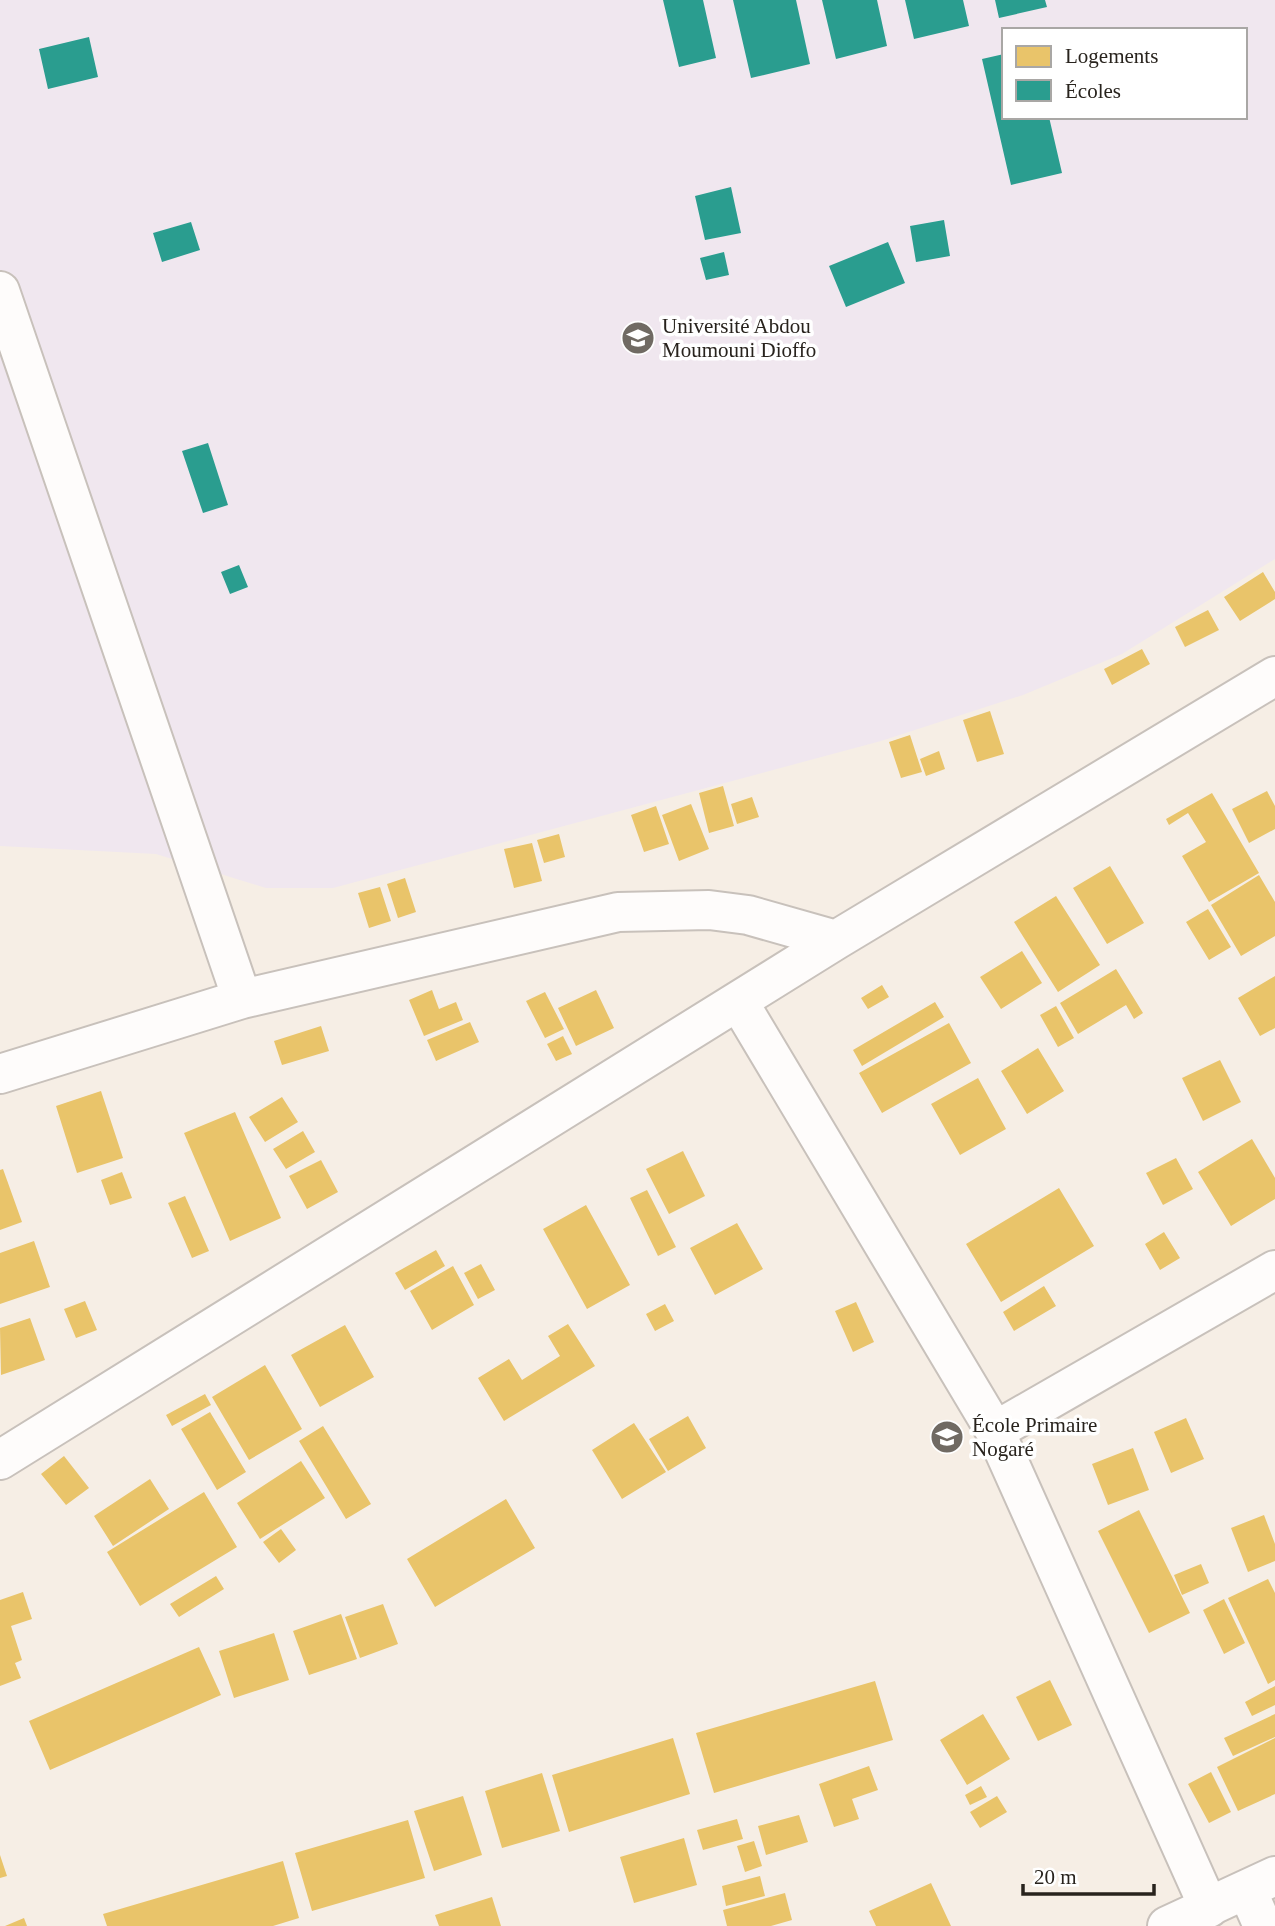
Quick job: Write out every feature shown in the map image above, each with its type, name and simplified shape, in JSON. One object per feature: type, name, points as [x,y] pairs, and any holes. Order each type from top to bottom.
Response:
[{"type":"street","points":[[0,290],[242,999]]},
{"type":"street","points":[[0,1460],[836,940],[1275,676]]},
{"type":"street","points":[[0,1074],[242,999],[618,912],[709,910],[735,913],[836,940]]},
{"type":"street","points":[[738,1001],[995,1431],[1209,1908]]},
{"type":"street","points":[[995,1431],[1275,1270]]},
{"type":"street","points":[[1167,1926],[1261,1883],[1263,1926]]},
{"type":"shaded area","name":"Université Abdou Moumouni Dioffo","points":[[0,0],[1275,0],[1275,559],[1122,654],[1023,695],[881,741],[333,888],[266,888],[156,854],[0,846]]},
{"type":"building: Logements","points":[[1263,572],[1275,592],[1275,599],[1240,621],[1224,597]]},
{"type":"building: Logements","points":[[1208,610],[1219,630],[1185,647],[1175,627]]},
{"type":"building: Logements","points":[[1142,649],[1150,664],[1112,685],[1104,669]]},
{"type":"building: Logements","points":[[990,711],[1004,754],[977,762],[963,720]]},
{"type":"building: Logements","points":[[910,735],[922,772],[901,778],[889,742]]},
{"type":"building: Logements","points":[[939,751],[945,769],[926,776],[920,759]]},
{"type":"building: Logements","points":[[723,786],[734,826],[709,833],[699,793]]},
{"type":"building: Logements","points":[[1267,791],[1275,806],[1275,829],[1249,843],[1232,809]]},
{"type":"building: Logements","points":[[1212,793],[1259,873],[1209,902],[1182,856],[1206,842],[1188,813],[1169,825],[1166,819]]},
{"type":"building: Logements","points":[[752,797],[759,817],[737,824],[731,804]]},
{"type":"building: Logements","points":[[691,804],[709,849],[679,861],[662,815]]},
{"type":"building: Logements","points":[[656,806],[669,844],[644,852],[631,815]]},
{"type":"building: Logements","points":[[559,834],[565,857],[544,863],[537,840]]},
{"type":"building: Logements","points":[[532,843],[542,881],[514,888],[504,849]]},
{"type":"building: Logements","points":[[1110,866],[1144,923],[1107,944],[1073,888]]},
{"type":"building: Logements","points":[[1259,875],[1275,902],[1275,936],[1241,956],[1211,905]]},
{"type":"building: Logements","points":[[405,878],[416,912],[398,918],[387,884]]},
{"type":"building: Logements","points":[[380,887],[391,921],[369,928],[358,893]]},
{"type":"building: Logements","points":[[1056,896],[1100,965],[1058,992],[1014,922]]},
{"type":"building: Logements","points":[[1208,909],[1231,947],[1209,960],[1186,922]]},
{"type":"building: Logements","points":[[1022,951],[1042,983],[1001,1009],[980,977]]},
{"type":"building: Logements","points":[[1116,969],[1143,1013],[1134,1019],[1126,1005],[1078,1034],[1060,1003]]},
{"type":"building: Logements","points":[[1275,976],[1275,1028],[1260,1036],[1238,998]]},
{"type":"building: Logements","points":[[882,985],[889,997],[868,1009],[861,998]]},
{"type":"building: Logements","points":[[432,990],[439,1009],[456,1002],[463,1020],[424,1036],[409,1000]]},
{"type":"building: Logements","points":[[596,990],[614,1028],[576,1046],[558,1008]]},
{"type":"building: Logements","points":[[545,992],[564,1029],[545,1038],[526,1001]]},
{"type":"building: Logements","points":[[935,1002],[944,1017],[862,1066],[853,1050]]},
{"type":"building: Logements","points":[[1056,1006],[1074,1038],[1058,1047],[1040,1015]]},
{"type":"building: Logements","points":[[470,1022],[479,1042],[436,1061],[427,1040]]},
{"type":"building: Logements","points":[[949,1023],[971,1063],[882,1113],[859,1073]]},
{"type":"building: Logements","points":[[321,1026],[329,1051],[282,1065],[274,1041]]},
{"type":"building: Logements","points":[[563,1036],[572,1054],[556,1061],[547,1044]]},
{"type":"building: Logements","points":[[1038,1048],[1064,1091],[1027,1114],[1001,1071]]},
{"type":"building: Logements","points":[[1220,1060],[1241,1102],[1203,1121],[1182,1078]]},
{"type":"building: Logements","points":[[978,1078],[1006,1129],[960,1155],[931,1104]]},
{"type":"building: Logements","points":[[101,1091],[123,1158],[77,1173],[56,1106]]},
{"type":"building: Logements","points":[[282,1097],[298,1122],[265,1142],[249,1117]]},
{"type":"building: Logements","points":[[235,1112],[281,1218],[230,1241],[184,1133]]},
{"type":"building: Logements","points":[[303,1131],[315,1152],[286,1169],[273,1149]]},
{"type":"building: Logements","points":[[1252,1139],[1275,1178],[1275,1199],[1231,1226],[1198,1172]]},
{"type":"building: Logements","points":[[683,1151],[705,1196],[669,1214],[646,1169]]},
{"type":"building: Logements","points":[[1176,1158],[1193,1189],[1163,1205],[1146,1173]]},
{"type":"building: Logements","points":[[321,1160],[338,1192],[307,1209],[289,1176]]},
{"type":"building: Logements","points":[[3,1169],[22,1222],[0,1230],[0,1170]]},
{"type":"building: Logements","points":[[122,1172],[132,1198],[110,1205],[101,1180]]},
{"type":"building: Logements","points":[[1059,1188],[1094,1246],[1001,1302],[966,1244]]},
{"type":"building: Logements","points":[[647,1190],[676,1247],[658,1256],[630,1198]]},
{"type":"building: Logements","points":[[185,1196],[209,1251],[192,1258],[168,1203]]},
{"type":"building: Logements","points":[[586,1205],[630,1285],[587,1309],[543,1229]]},
{"type":"building: Logements","points":[[737,1223],[763,1269],[715,1295],[690,1248]]},
{"type":"building: Logements","points":[[1164,1232],[1180,1258],[1160,1270],[1145,1244]]},
{"type":"building: Logements","points":[[34,1241],[50,1287],[0,1304],[0,1253]]},
{"type":"building: Logements","points":[[436,1250],[445,1266],[405,1290],[395,1273]]},
{"type":"building: Logements","points":[[481,1264],[495,1290],[478,1299],[464,1273]]},
{"type":"building: Logements","points":[[453,1266],[474,1305],[432,1330],[410,1291]]},
{"type":"building: Logements","points":[[1044,1286],[1056,1306],[1014,1331],[1003,1312]]},
{"type":"building: Logements","points":[[85,1301],[97,1330],[76,1338],[64,1309]]},
{"type":"building: Logements","points":[[856,1302],[874,1342],[853,1352],[835,1311]]},
{"type":"building: Logements","points":[[665,1304],[674,1321],[655,1331],[646,1314]]},
{"type":"building: Logements","points":[[30,1318],[45,1360],[1,1375],[0,1328]]},
{"type":"building: Logements","points":[[568,1324],[595,1366],[504,1421],[478,1378],[509,1359],[522,1380],[560,1356],[548,1336]]},
{"type":"building: Logements","points":[[345,1325],[374,1377],[320,1407],[291,1355]]},
{"type":"building: Logements","points":[[265,1365],[302,1429],[249,1460],[212,1397]]},
{"type":"building: Logements","points":[[205,1394],[211,1405],[172,1426],[166,1415]]},
{"type":"building: Logements","points":[[210,1412],[246,1472],[217,1490],[181,1429]]},
{"type":"building: Logements","points":[[688,1416],[706,1448],[668,1471],[649,1439]]},
{"type":"building: Logements","points":[[1186,1418],[1204,1459],[1171,1473],[1154,1432]]},
{"type":"building: Logements","points":[[634,1423],[666,1472],[622,1499],[592,1450]]},
{"type":"building: Logements","points":[[323,1426],[371,1504],[346,1519],[299,1441]]},
{"type":"building: Logements","points":[[1133,1448],[1149,1490],[1108,1505],[1092,1464]]},
{"type":"building: Logements","points":[[64,1456],[89,1488],[66,1505],[41,1474]]},
{"type":"building: Logements","points":[[301,1461],[325,1498],[260,1539],[237,1503]]},
{"type":"building: Logements","points":[[150,1479],[169,1509],[113,1546],[94,1516]]},
{"type":"building: Logements","points":[[204,1492],[237,1547],[140,1606],[107,1552]]},
{"type":"building: Logements","points":[[506,1499],[535,1548],[435,1607],[407,1559]]},
{"type":"building: Logements","points":[[1139,1510],[1190,1613],[1149,1633],[1098,1531]]},
{"type":"building: Logements","points":[[1264,1515],[1275,1544],[1275,1561],[1248,1572],[1231,1528]]},
{"type":"building: Logements","points":[[281,1529],[296,1550],[279,1563],[263,1542]]},
{"type":"building: Logements","points":[[1201,1564],[1209,1583],[1182,1595],[1174,1575]]},
{"type":"building: Logements","points":[[216,1576],[224,1589],[179,1617],[170,1604]]},
{"type":"building: Logements","points":[[1268,1579],[1275,1593],[1275,1680],[1268,1684],[1228,1598]]},
{"type":"building: Logements","points":[[23,1592],[32,1619],[11,1626],[22,1660],[15,1663],[21,1678],[0,1686],[0,1600]]},
{"type":"building: Logements","points":[[1224,1599],[1245,1643],[1224,1654],[1203,1610]]},
{"type":"building: Logements","points":[[383,1604],[398,1644],[360,1658],[345,1617]]},
{"type":"building: Logements","points":[[341,1614],[357,1659],[309,1675],[293,1631]]},
{"type":"building: Logements","points":[[274,1633],[289,1680],[234,1698],[219,1651]]},
{"type":"building: Logements","points":[[199,1647],[221,1695],[50,1770],[29,1721]]},
{"type":"building: Logements","points":[[1050,1680],[1072,1725],[1038,1741],[1016,1697]]},
{"type":"building: Logements","points":[[875,1681],[893,1740],[714,1793],[696,1733]]},
{"type":"building: Logements","points":[[1275,1686],[1275,1705],[1252,1716],[1245,1702]]},
{"type":"building: Logements","points":[[983,1714],[1010,1759],[967,1785],[940,1740]]},
{"type":"building: Logements","points":[[1275,1714],[1275,1737],[1233,1756],[1224,1738]]},
{"type":"building: Logements","points":[[673,1738],[690,1794],[569,1832],[552,1775]]},
{"type":"building: Logements","points":[[1275,1738],[1275,1794],[1238,1811],[1217,1767]]},
{"type":"building: Logements","points":[[869,1766],[878,1790],[852,1799],[859,1819],[834,1827],[819,1784]]},
{"type":"building: Logements","points":[[1211,1772],[1231,1812],[1209,1823],[1188,1784]]},
{"type":"building: Logements","points":[[542,1773],[560,1831],[502,1848],[485,1791]]},
{"type":"building: Logements","points":[[981,1786],[987,1797],[970,1805],[965,1795]]},
{"type":"building: Logements","points":[[463,1796],[482,1855],[434,1871],[414,1811]]},
{"type":"building: Logements","points":[[997,1796],[1007,1812],[980,1828],[970,1812]]},
{"type":"building: Logements","points":[[799,1815],[808,1842],[766,1855],[758,1826]]},
{"type":"building: Logements","points":[[737,1819],[743,1839],[703,1850],[697,1830]]},
{"type":"building: Logements","points":[[408,1820],[425,1878],[312,1911],[295,1853]]},
{"type":"building: Logements","points":[[684,1838],[697,1885],[634,1903],[620,1857]]},
{"type":"building: Logements","points":[[754,1841],[762,1866],[745,1872],[737,1846]]},
{"type":"building: Logements","points":[[0,1855],[7,1876],[0,1878]]},
{"type":"building: Logements","points":[[283,1861],[299,1918],[273,1926],[107,1926],[103,1914]]},
{"type":"building: Logements","points":[[760,1876],[765,1896],[726,1906],[722,1886]]},
{"type":"building: Logements","points":[[931,1883],[951,1926],[876,1926],[869,1911]]},
{"type":"building: Logements","points":[[785,1893],[792,1920],[771,1926],[727,1926],[723,1910]]},
{"type":"building: Logements","points":[[492,1897],[501,1926],[439,1926],[435,1915]]},
{"type":"building: Logements","points":[[24,1918],[27,1926],[5,1926]]},
{"type":"building: Écoles","points":[[663,0],[703,0],[716,58],[679,67]]},
{"type":"building: Écoles","points":[[733,0],[796,0],[810,64],[751,78]]},
{"type":"building: Écoles","points":[[822,0],[877,0],[887,46],[836,59]]},
{"type":"building: Écoles","points":[[905,0],[963,0],[969,26],[914,39]]},
{"type":"building: Écoles","points":[[995,0],[1045,0],[1047,7],[999,18]]},
{"type":"building: Écoles","points":[[89,37],[98,77],[48,89],[39,49]]},
{"type":"building: Écoles","points":[[1002,54],[1002,119],[1049,119],[1062,173],[1011,185],[982,59]]},
{"type":"building: Écoles","points":[[731,187],[741,233],[705,240],[695,196]]},
{"type":"building: Écoles","points":[[944,220],[950,256],[916,262],[910,226]]},
{"type":"building: Écoles","points":[[191,222],[200,250],[162,262],[153,233]]},
{"type":"building: Écoles","points":[[888,242],[905,283],[846,307],[829,266]]},
{"type":"building: Écoles","points":[[724,252],[729,275],[706,280],[700,258]]},
{"type":"building: Écoles","points":[[208,443],[228,505],[203,513],[182,451]]},
{"type":"building: Écoles","points":[[239,565],[248,587],[230,594],[221,572]]},
{"type":"place","name":"Université Abdou Moumouni Dioffo","points":[[638,338]]},
{"type":"place","name":"École Primaire Nogaré","points":[[947,1437]]}]
